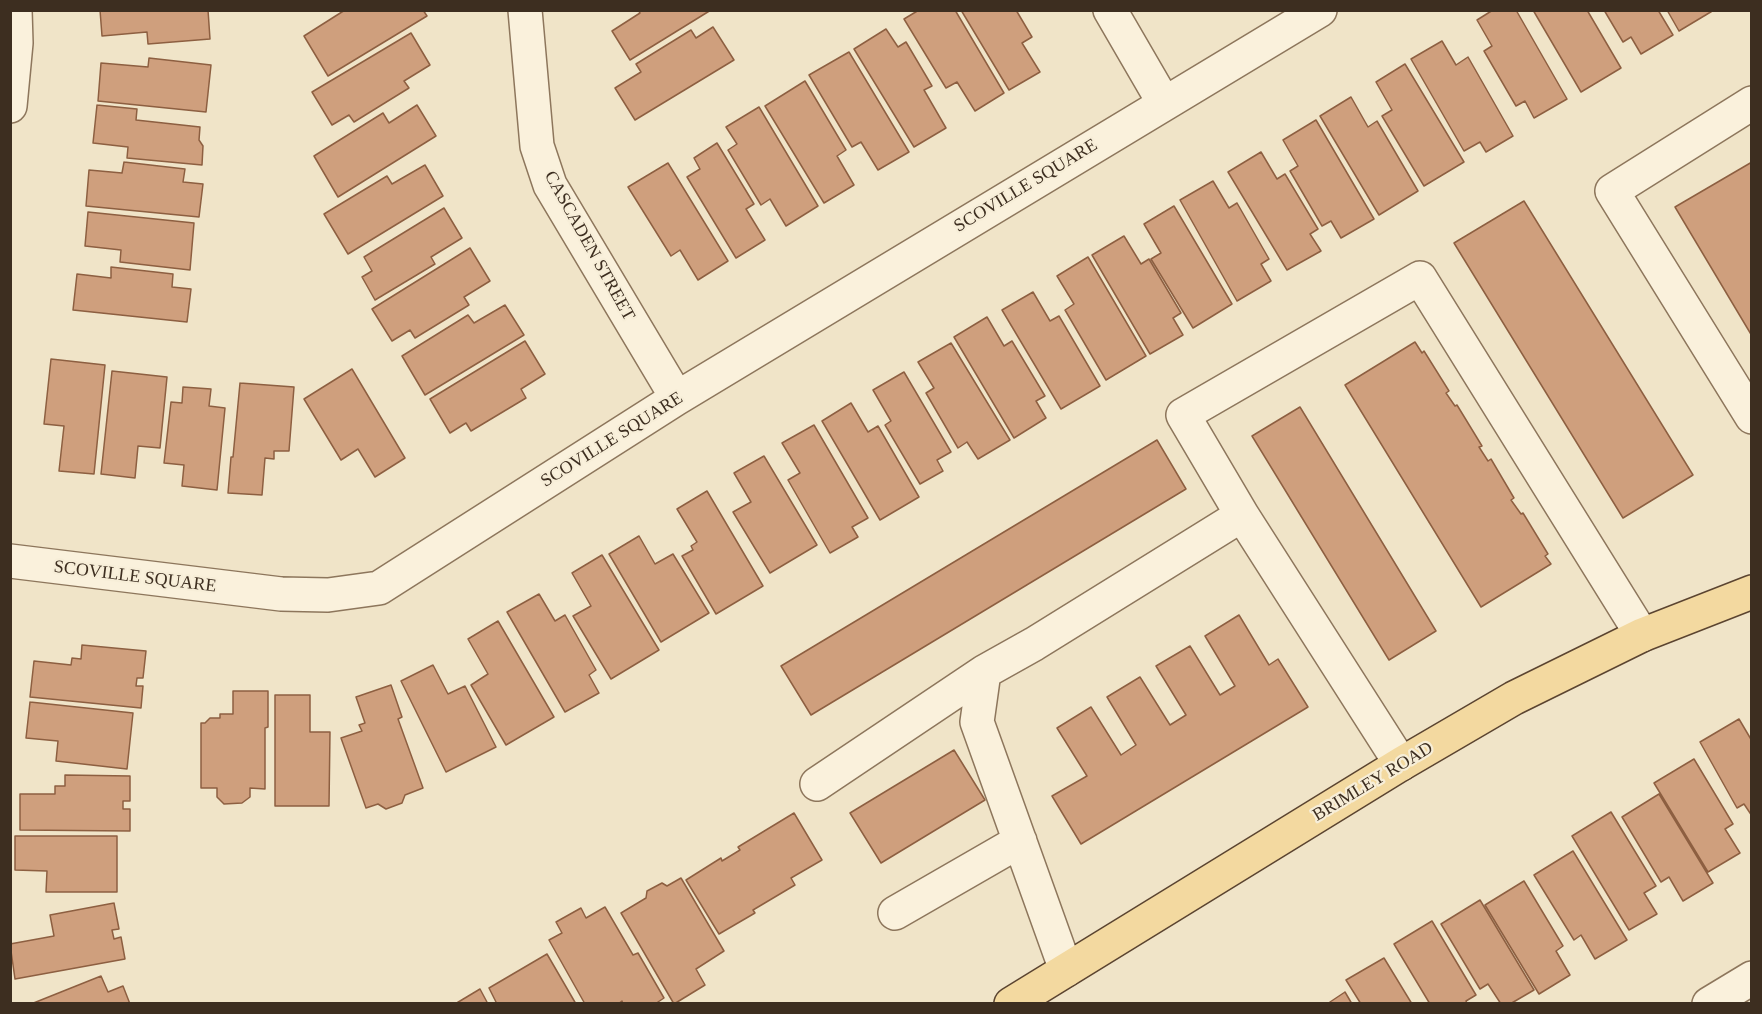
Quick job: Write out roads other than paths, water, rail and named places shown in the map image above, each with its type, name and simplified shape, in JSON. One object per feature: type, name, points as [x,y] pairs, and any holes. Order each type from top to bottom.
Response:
[{"type":"main road","name":"BRIMLEY ROAD","points":[[1011,1004],[1401,764],[1514,698],[1642,635],[1752,592]]},
{"type":"street","points":[[10,105],[16,43],[15,10]]},
{"type":"street","name":"CASCADEN STREET","points":[[525,10],[537,146],[550,185],[677,399]]},
{"type":"street","points":[[1110,10],[1164,103]]},
{"type":"street","name":"SCOVILLE SQUARE","points":[[10,561],[281,594],[328,596],[379,588],[677,399],[1320,10]]},
{"type":"street","points":[[1752,103],[1612,191],[1752,417]]},
{"type":"street","points":[[1401,764],[1242,515],[1183,415],[1420,278],[1642,635]]},
{"type":"street","points":[[817,784],[984,672],[1034,644],[1242,515]]},
{"type":"street","points":[[984,672],[977,722],[1066,970]]},
{"type":"street","points":[[895,913],[1020,841]]},
{"type":"street","points":[[1709,1004],[1752,978]]}]
